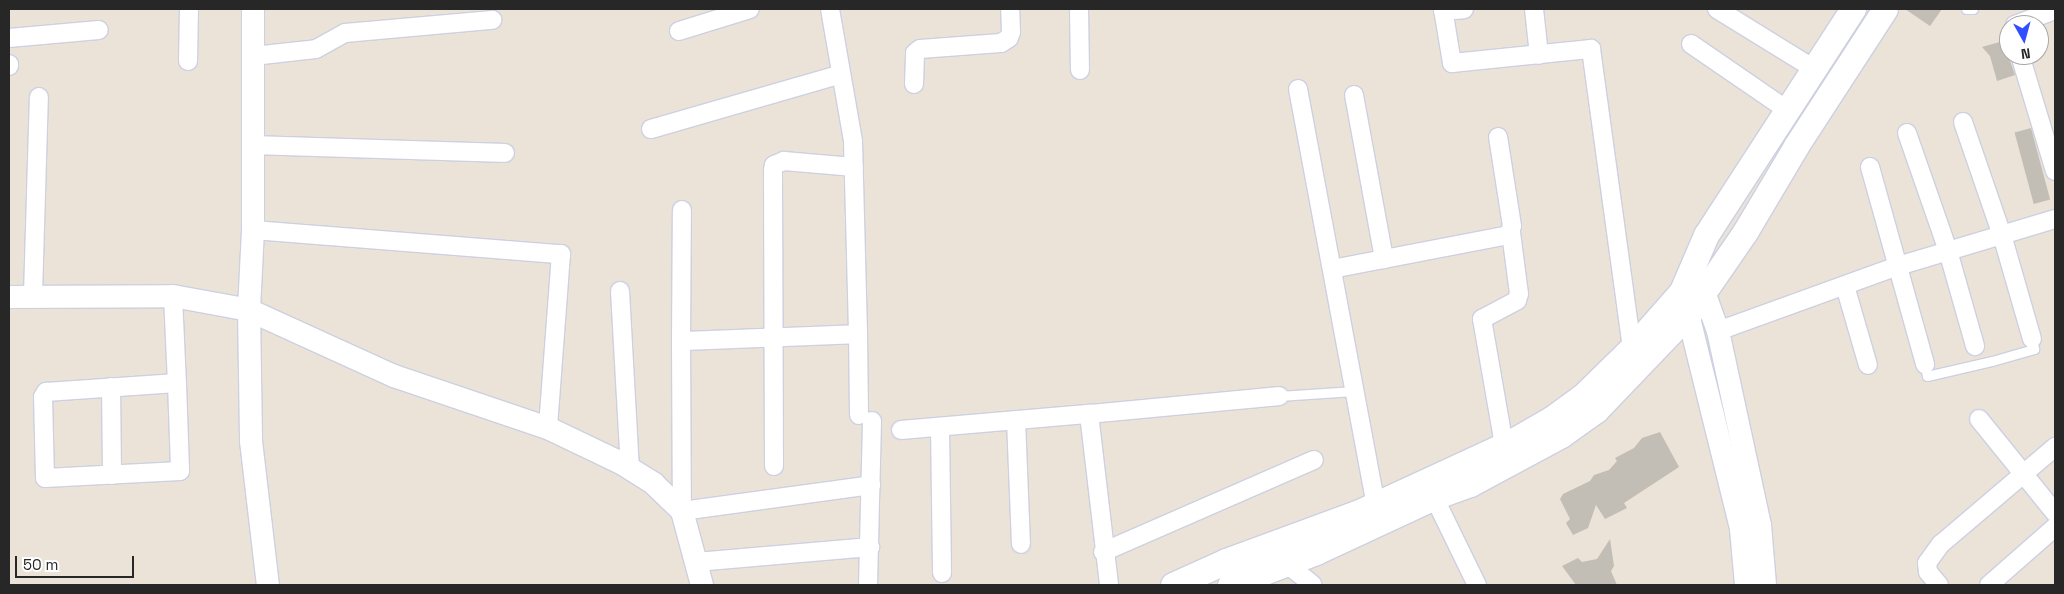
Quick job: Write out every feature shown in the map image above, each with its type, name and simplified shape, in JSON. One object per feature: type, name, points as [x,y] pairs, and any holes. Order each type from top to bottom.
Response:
[{"type":"main road","points":[[1173,585],[1226,561],[1376,505],[1504,445],[1551,419],[1583,396],[1632,348],[1692,298],[1695,265],[1706,235],[1853,9]]},
{"type":"main road","points":[[1230,585],[1287,564],[1434,497],[1470,484],[1561,435],[1596,410],[1692,298],[1745,232],[1885,9]]},
{"type":"street","points":[[188,61],[189,9]]},
{"type":"street","points":[[253,9],[254,230],[249,310],[251,440],[268,585]]},
{"type":"street","points":[[679,31],[750,9]]},
{"type":"street","points":[[830,9],[853,141],[858,334],[870,485],[868,585]]},
{"type":"street","points":[[914,84],[914,53],[920,49],[1001,43],[1009,38],[1011,32],[1010,9]]},
{"type":"street","points":[[1079,9],[1080,70]]},
{"type":"street","points":[[1464,9],[1443,10],[1452,63],[1591,49],[1632,348]]},
{"type":"street","points":[[1534,9],[1539,55]]},
{"type":"street","points":[[1717,9],[1814,69]]},
{"type":"street","points":[[2042,15],[2055,10]]},
{"type":"street","points":[[253,56],[316,49],[345,34],[492,20]]},
{"type":"street","points":[[9,38],[99,30]]},
{"type":"street","points":[[1691,44],[1787,110]]},
{"type":"street","points":[[2023,65],[2055,171]]},
{"type":"street","points":[[651,129],[842,74]]},
{"type":"street","points":[[1298,89],[1376,505]]},
{"type":"street","points":[[1354,95],[1384,260]]},
{"type":"street","points":[[33,295],[39,97]]},
{"type":"street","points":[[1963,122],[2002,235],[2032,339]]},
{"type":"street","points":[[1908,133],[1948,251],[1975,346]]},
{"type":"street","points":[[1498,137],[1519,294],[1517,300],[1482,319],[1504,445]]},
{"type":"street","points":[[253,145],[505,153]]},
{"type":"street","points":[[774,466],[774,165],[784,161],[854,167]]},
{"type":"street","points":[[1870,167],[1925,364]]},
{"type":"street","points":[[682,210],[682,511],[702,585]]},
{"type":"street","points":[[1718,331],[1898,266],[2055,219]]},
{"type":"street","points":[[254,230],[561,254],[548,428]]},
{"type":"street","points":[[1332,269],[1504,237],[1511,232]]},
{"type":"street","points":[[1845,286],[1868,365]]},
{"type":"street","points":[[620,291],[630,469]]},
{"type":"street","points":[[9,297],[33,295],[173,296],[249,310],[394,376],[548,428],[630,469],[654,484],[682,511]]},
{"type":"street","points":[[173,296],[177,383],[180,471],[45,478],[43,397],[51,391],[177,383]]},
{"type":"street","points":[[1692,298],[1718,331],[1760,525],[1765,585]]},
{"type":"street","points":[[1692,298],[1741,529],[1746,585]]},
{"type":"street","points":[[682,341],[858,334]]},
{"type":"street","points":[[111,387],[112,475]]},
{"type":"street","points":[[901,430],[1279,396]]},
{"type":"street","points":[[1089,414],[1103,552],[1109,585]]},
{"type":"street","points":[[1979,419],[2055,513]]},
{"type":"street","points":[[1016,420],[1021,544]]},
{"type":"street","points":[[940,427],[942,573]]},
{"type":"street","points":[[1939,585],[1928,572],[1927,563],[1940,544],[2055,447]]},
{"type":"street","points":[[1103,552],[1314,460]]},
{"type":"street","points":[[682,511],[870,485]]},
{"type":"street","points":[[1434,497],[1477,585]]},
{"type":"street","points":[[1989,585],[2055,527]]},
{"type":"street","points":[[696,562],[870,547]]},
{"type":"street","points":[[1287,564],[1313,585]]},
{"type":"lane","points":[[1966,9],[1973,9]]},
{"type":"lane","points":[[1925,364],[1928,376],[2034,349],[2032,339]]},
{"type":"lane","points":[[1279,396],[1354,391]]},
{"type":"building","points":[[1905,9],[1942,9],[1930,26]]},
{"type":"building","points":[[1999,42],[1999,65],[2011,65],[2015,75],[1997,81],[1990,56],[1982,47]]},
{"type":"building","points":[[2031,128],[2050,199],[2034,204],[2015,132]]},
{"type":"building","points":[[1660,432],[1679,467],[1624,503],[1627,508],[1605,519],[1596,505],[1588,528],[1573,535],[1566,523],[1570,519],[1560,499],[1563,494],[1590,481],[1594,475],[1609,470],[1617,461],[1615,458],[1634,448],[1642,438]]},
{"type":"building","points":[[1610,539],[1614,566],[1611,571],[1617,585],[1576,585],[1562,566],[1578,558],[1582,562],[1597,559]]}]
